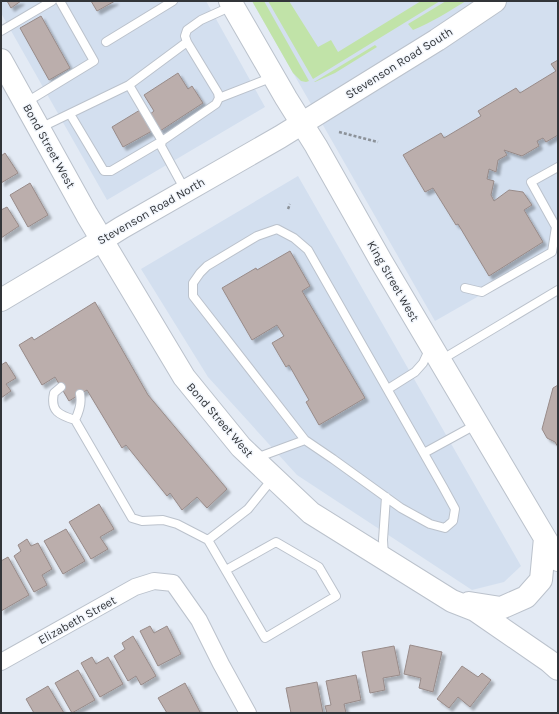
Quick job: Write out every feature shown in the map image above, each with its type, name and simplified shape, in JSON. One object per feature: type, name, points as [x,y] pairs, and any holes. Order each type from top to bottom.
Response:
[{"type":"main road","name":"Stevenson Road South","points":[[302,123],[437,40],[495,1]]},
{"type":"main road","name":"King Street West","points":[[231,3],[435,353],[558,560]]},
{"type":"main road","name":"Bond Street West","points":[[1,60],[102,240],[184,377],[240,447],[311,512],[452,601],[475,610],[549,661],[558,669]]},
{"type":"main road","name":"Stevenson Road North","points":[[1,300],[121,228],[302,123]]},
{"type":"main road","points":[[452,601],[500,608],[526,597],[542,580],[545,538]]},
{"type":"street","name":"Elizabeth Street","points":[[1,662],[135,587],[154,581],[173,583],[199,620],[248,713]]},
{"type":"lane","points":[[1,31],[52,1]]},
{"type":"lane","points":[[25,103],[94,61],[60,1]]},
{"type":"lane","points":[[106,42],[173,1]]},
{"type":"lane","points":[[70,114],[104,171],[110,171],[162,141],[216,104],[219,98],[218,93],[187,42],[185,36],[187,30],[201,20],[231,3]]},
{"type":"lane","points":[[40,128],[129,85],[187,42]]},
{"type":"lane","points":[[219,98],[274,77]]},
{"type":"lane","points":[[129,85],[162,141],[161,146],[186,191]]},
{"type":"lane","points":[[465,288],[482,292],[552,252],[557,227],[531,182],[558,167]]},
{"type":"lane","points":[[277,229],[294,238],[308,250],[388,389],[455,509],[454,521],[445,528],[430,524],[401,508],[333,458],[305,440],[193,296],[193,284],[200,273],[207,266],[257,236],[277,229]]},
{"type":"lane","points":[[388,389],[415,372],[435,353],[558,290]]},
{"type":"lane","points":[[61,387],[54,393],[52,401],[55,410],[74,420],[132,518],[142,521],[163,520],[177,524],[208,540],[265,638],[336,596],[319,567],[276,542],[226,570]]},
{"type":"lane","points":[[74,420],[79,411],[81,398],[80,394]]},
{"type":"lane","points":[[424,453],[477,423]]},
{"type":"lane","points":[[253,459],[305,440]]},
{"type":"lane","points":[[208,540],[248,509],[274,478]]},
{"type":"lane","points":[[384,559],[383,540],[386,497]]},
{"type":"path","points":[[339,132],[378,142]]},
{"type":"path","points":[[288,210],[290,204]]},
{"type":"shaded area","points":[[1,1],[206,1],[265,107],[107,200],[1,13]]},
{"type":"shaded area","points":[[252,1],[558,1],[558,251],[435,321]]},
{"type":"shaded area","points":[[298,176],[521,566],[504,582],[472,590],[297,475],[208,377],[141,269]]},
{"type":"green space","points":[[252,1],[264,1],[309,81],[301,81],[293,73]]},
{"type":"green space","points":[[268,1],[289,1],[318,47],[331,40],[338,52],[421,1],[440,1],[313,79]]},
{"type":"green space","points":[[446,1],[466,1],[413,30],[408,24]]},
{"type":"green space","points":[[375,45],[377,47],[335,73],[314,82]]},
{"type":"building","points":[[7,1],[21,1],[11,8]]},
{"type":"building","points":[[91,1],[115,1],[97,11]]},
{"type":"building","points":[[41,16],[70,68],[49,80],[20,28]]},
{"type":"building","points":[[558,60],[558,135],[546,142],[543,138],[537,141],[539,146],[522,156],[504,150],[507,155],[498,160],[496,172],[489,169],[487,179],[494,181],[491,195],[494,201],[509,190],[523,192],[532,205],[524,210],[543,242],[489,276],[458,224],[456,225],[433,188],[425,192],[403,155],[441,133],[444,138],[481,116],[478,111],[516,88],[520,93],[556,71],[551,64]]},
{"type":"building","points":[[178,73],[188,89],[192,86],[203,103],[160,131],[149,115],[154,111],[144,95]]},
{"type":"building","points":[[140,110],[152,131],[123,147],[112,127]]},
{"type":"building","points":[[5,153],[18,173],[1,183],[1,156]]},
{"type":"building","points":[[30,183],[48,215],[28,227],[10,195]]},
{"type":"building","points":[[7,207],[19,226],[1,238],[1,210]]},
{"type":"building","points":[[290,251],[310,286],[302,291],[365,398],[319,425],[306,402],[309,400],[289,365],[286,367],[272,343],[284,336],[277,325],[252,340],[222,288],[256,268],[257,270]]},
{"type":"building","points":[[95,302],[148,395],[227,489],[207,508],[197,497],[182,510],[170,493],[167,496],[126,445],[122,448],[87,390],[69,401],[55,377],[42,385],[19,345],[32,337],[34,340]]},
{"type":"building","points":[[6,362],[16,378],[6,384],[11,391],[1,398],[1,365]]},
{"type":"building","points":[[558,385],[558,447],[555,442],[547,438],[542,429],[553,388]]},
{"type":"building","points":[[99,504],[114,529],[100,537],[108,549],[91,559],[69,522]]},
{"type":"building","points":[[66,529],[85,561],[63,574],[44,541]]},
{"type":"building","points":[[27,539],[31,546],[38,543],[52,569],[42,575],[47,585],[34,592],[14,556],[21,551],[18,545]]},
{"type":"building","points":[[8,557],[29,595],[1,611],[1,561]]},
{"type":"building","points":[[150,626],[154,633],[167,626],[181,654],[158,666],[140,631]]},
{"type":"building","points":[[133,636],[156,676],[141,685],[136,676],[128,681],[114,656],[125,649],[122,643]]},
{"type":"building","points":[[410,645],[442,652],[433,692],[419,688],[421,678],[404,674]]},
{"type":"building","points":[[394,646],[400,675],[383,678],[385,690],[370,693],[362,652]]},
{"type":"building","points":[[92,657],[96,664],[108,657],[123,684],[100,697],[81,663]]},
{"type":"building","points":[[462,666],[478,677],[482,673],[491,680],[470,707],[458,697],[449,708],[437,699]]},
{"type":"building","points":[[78,670],[95,700],[72,713],[55,683]]},
{"type":"building","points":[[356,675],[361,700],[344,704],[346,713],[327,713],[325,706],[331,705],[326,681]]},
{"type":"building","points":[[317,682],[323,713],[291,713],[286,688]]},
{"type":"building","points":[[185,683],[200,712],[167,713],[158,698]]},
{"type":"building","points":[[48,686],[64,713],[34,713],[26,699]]}]
